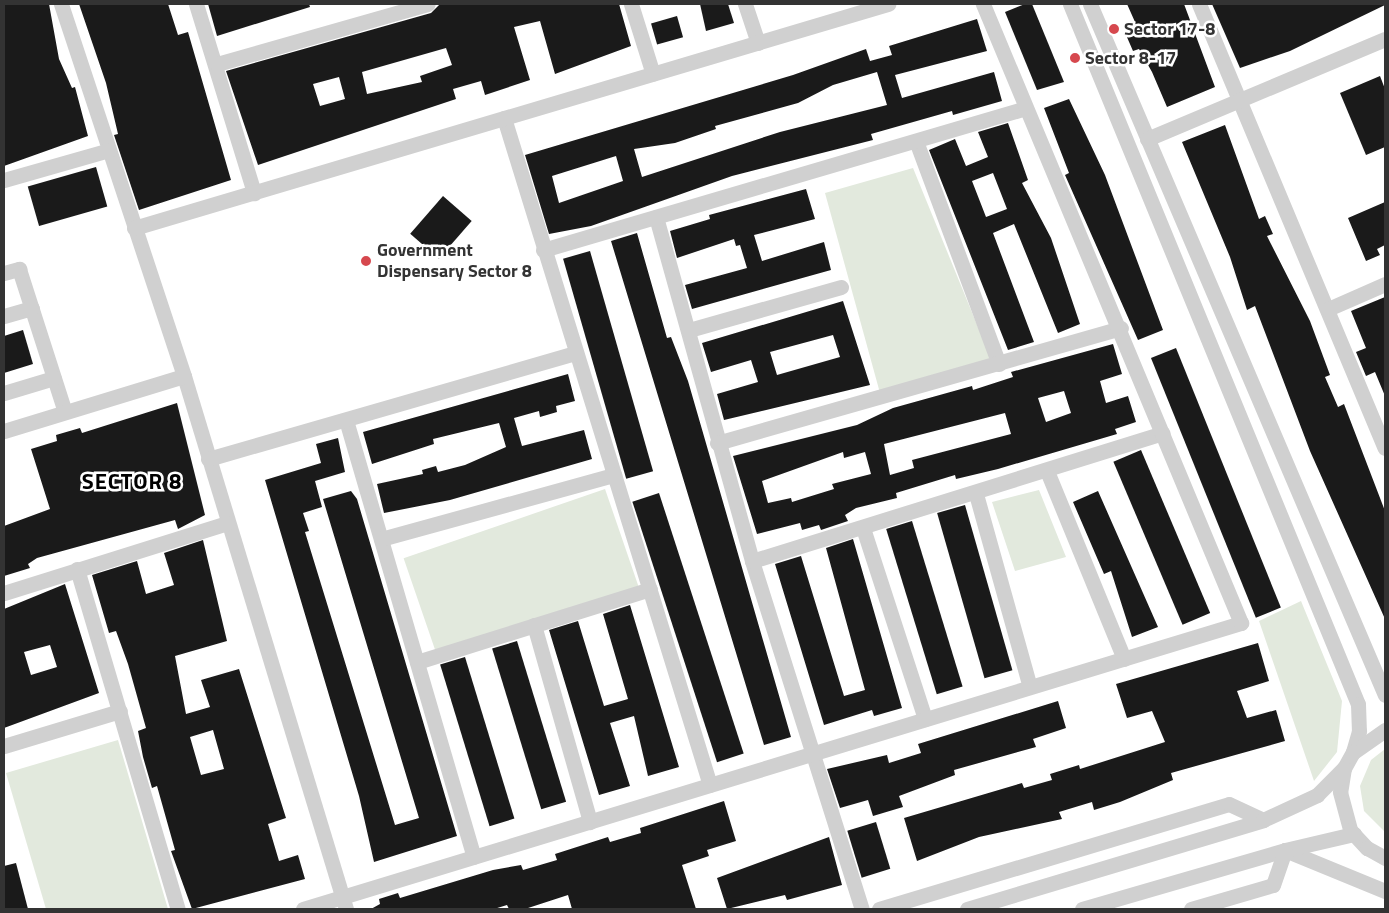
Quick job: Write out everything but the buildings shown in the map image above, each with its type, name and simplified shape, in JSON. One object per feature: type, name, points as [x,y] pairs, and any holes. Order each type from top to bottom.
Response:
[{"type":"street","points":[[61,4],[184,376],[227,523],[344,903]]},
{"type":"street","points":[[196,4],[216,64],[254,193]]},
{"type":"street","points":[[216,64],[428,4]]},
{"type":"street","points":[[631,4],[652,74]]},
{"type":"street","points":[[745,4],[758,42]]},
{"type":"street","points":[[134,228],[888,4]]},
{"type":"street","points":[[302,909],[344,903],[474,857],[1241,623],[1121,328],[983,4]]},
{"type":"street","points":[[967,909],[1263,820],[1317,795],[1344,768],[1353,752],[1359,731],[1358,704],[1070,4]]},
{"type":"street","points":[[1090,4],[1385,696]]},
{"type":"street","points":[[1199,4],[1241,100],[1385,448]]},
{"type":"street","points":[[1147,139],[1385,39]]},
{"type":"street","points":[[543,250],[1026,108]]},
{"type":"street","points":[[504,118],[543,250],[710,785]]},
{"type":"street","points":[[916,141],[999,364]]},
{"type":"street","points":[[4,180],[109,150]]},
{"type":"street","points":[[656,217],[689,330],[717,443],[752,561],[816,753],[862,909]]},
{"type":"street","points":[[4,273],[19,269],[65,412]]},
{"type":"street","points":[[1328,309],[1385,284]]},
{"type":"street","points":[[689,330],[841,287]]},
{"type":"street","points":[[4,316],[32,308]]},
{"type":"street","points":[[717,443],[1121,328]]},
{"type":"street","points":[[208,459],[576,353]]},
{"type":"street","points":[[4,431],[184,376]]},
{"type":"street","points":[[4,393],[54,378]]},
{"type":"street","points":[[346,420],[474,857]]},
{"type":"street","points":[[752,561],[976,494],[1163,433]]},
{"type":"street","points":[[1048,471],[1124,659]]},
{"type":"street","points":[[381,539],[614,475]]},
{"type":"street","points":[[976,494],[1030,687]]},
{"type":"street","points":[[4,593],[227,523]]},
{"type":"street","points":[[862,528],[925,720]]},
{"type":"street","points":[[77,569],[178,909]]},
{"type":"street","points":[[417,662],[650,589]]},
{"type":"street","points":[[534,625],[590,822]]},
{"type":"street","points":[[1371,663],[1385,671]]},
{"type":"street","points":[[4,746],[120,712]]},
{"type":"street","points":[[1353,752],[1385,730]]},
{"type":"street","points":[[1344,768],[1340,802],[1354,834],[1385,858]]},
{"type":"street","points":[[879,909],[1228,804],[1263,820]]},
{"type":"street","points":[[1082,909],[1285,850],[1354,834]]},
{"type":"street","points":[[1285,850],[1385,891]]},
{"type":"street","points":[[1191,909],[1273,885],[1285,850]]},
{"type":"shaded area","points":[[913,168],[991,359],[880,393],[825,193]]},
{"type":"shaded area","points":[[605,489],[639,586],[437,656],[404,558]]},
{"type":"shaded area","points":[[1039,490],[1066,557],[1015,571],[992,502]]},
{"type":"shaded area","points":[[1301,601],[1342,701],[1337,752],[1314,781],[1259,621]]},
{"type":"shaded area","points":[[118,740],[168,909],[46,909],[6,773]]},
{"type":"shaded area","points":[[1385,749],[1385,832],[1364,811],[1360,786],[1371,760]]},
{"type":"place","name":"Sector 17-8","points":[[1114,29]]},
{"type":"place","name":"Sector 8-17","points":[[1075,58]]},
{"type":"place","name":"Government Dispensary Sector 8","points":[[366,261]]},
{"type":"district","name":"SECTOR 8","points":[[132,482]]}]
